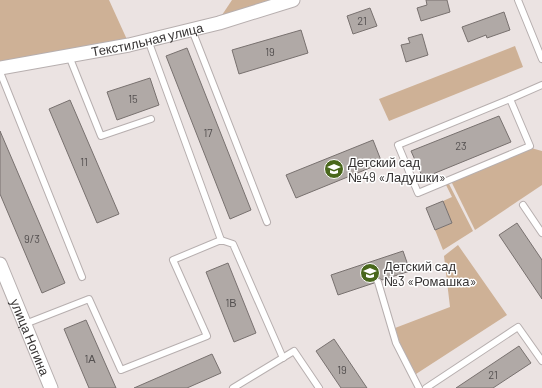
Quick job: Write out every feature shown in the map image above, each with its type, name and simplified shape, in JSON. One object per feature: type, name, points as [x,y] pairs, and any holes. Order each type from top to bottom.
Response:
[{"type":"street","name":"Текстильная улица","points":[[0,68],[124,46],[219,23],[293,0]]},
{"type":"street","name":"улица Ногина","points":[[0,264],[51,388]]},
{"type":"lane","points":[[518,0],[542,59]]},
{"type":"lane","points":[[192,30],[267,222]]},
{"type":"lane","points":[[148,40],[221,240]]},
{"type":"lane","points":[[69,56],[101,136],[151,119]]},
{"type":"lane","points":[[0,72],[82,277]]},
{"type":"lane","points":[[510,99],[530,146],[418,193],[398,144],[542,85]]},
{"type":"lane","points":[[523,205],[542,233]]},
{"type":"lane","points":[[25,324],[89,299],[121,370],[207,336],[173,260],[221,240],[233,244],[283,358]]},
{"type":"lane","points":[[378,282],[396,343],[418,388]]},
{"type":"lane","points":[[426,388],[518,327],[542,361]]},
{"type":"lane","points":[[233,388],[294,350],[319,388]]},
{"type":"shaded area","points":[[0,0],[109,0],[129,44],[0,66]]},
{"type":"shaded area","points":[[232,0],[279,0],[220,18]]},
{"type":"shaded area","points":[[515,46],[523,67],[389,121],[379,99]]},
{"type":"shaded area","points":[[531,148],[542,151],[542,185],[475,230],[451,181]]},
{"type":"shaded area","points":[[448,182],[473,231],[443,250],[435,230],[452,223],[443,201],[452,197],[445,183]]},
{"type":"shaded area","points":[[458,245],[507,315],[416,374],[400,344],[395,328],[450,307],[444,256]]},
{"type":"building","points":[[426,0],[447,0],[450,12],[421,21],[417,8],[427,5]]},
{"type":"building","points":[[370,8],[377,26],[353,34],[347,16]]},
{"type":"building","points":[[504,12],[510,30],[487,38],[486,35],[468,42],[462,27]]},
{"type":"building","points":[[301,30],[308,53],[239,74],[232,50]]},
{"type":"building","points":[[422,34],[428,55],[406,62],[401,45],[410,43],[408,38]]},
{"type":"building","points":[[187,48],[251,210],[230,219],[166,56]]},
{"type":"building","points":[[150,78],[159,105],[117,120],[107,92]]},
{"type":"building","points":[[70,100],[119,214],[97,223],[49,109]]},
{"type":"building","points":[[499,116],[511,142],[423,178],[411,151]]},
{"type":"building","points":[[0,131],[65,283],[42,293],[0,194]]},
{"type":"building","name":"Детский сад №49 «Ладушки»","points":[[373,140],[382,163],[296,198],[286,175]]},
{"type":"building","points":[[443,201],[452,223],[435,230],[426,208]]},
{"type":"building","points":[[517,223],[542,260],[542,299],[499,235]]},
{"type":"building","name":"Детский сад №3 «Ромашка»","points":[[403,251],[410,271],[382,280],[376,278],[374,283],[338,295],[331,275]]},
{"type":"building","points":[[228,263],[256,333],[234,342],[206,272]]},
{"type":"building","points":[[86,320],[116,388],[89,388],[64,329]]},
{"type":"building","points":[[334,339],[367,388],[341,388],[316,351]]},
{"type":"building","points":[[519,346],[531,363],[493,388],[456,388]]},
{"type":"building","points":[[212,354],[221,373],[187,388],[134,388]]},
{"type":"place","name":"Детский сад №49 «Ладушки»","points":[[334,169]]},
{"type":"place","name":"Детский сад №3 «Ромашка»","points":[[370,273]]}]
